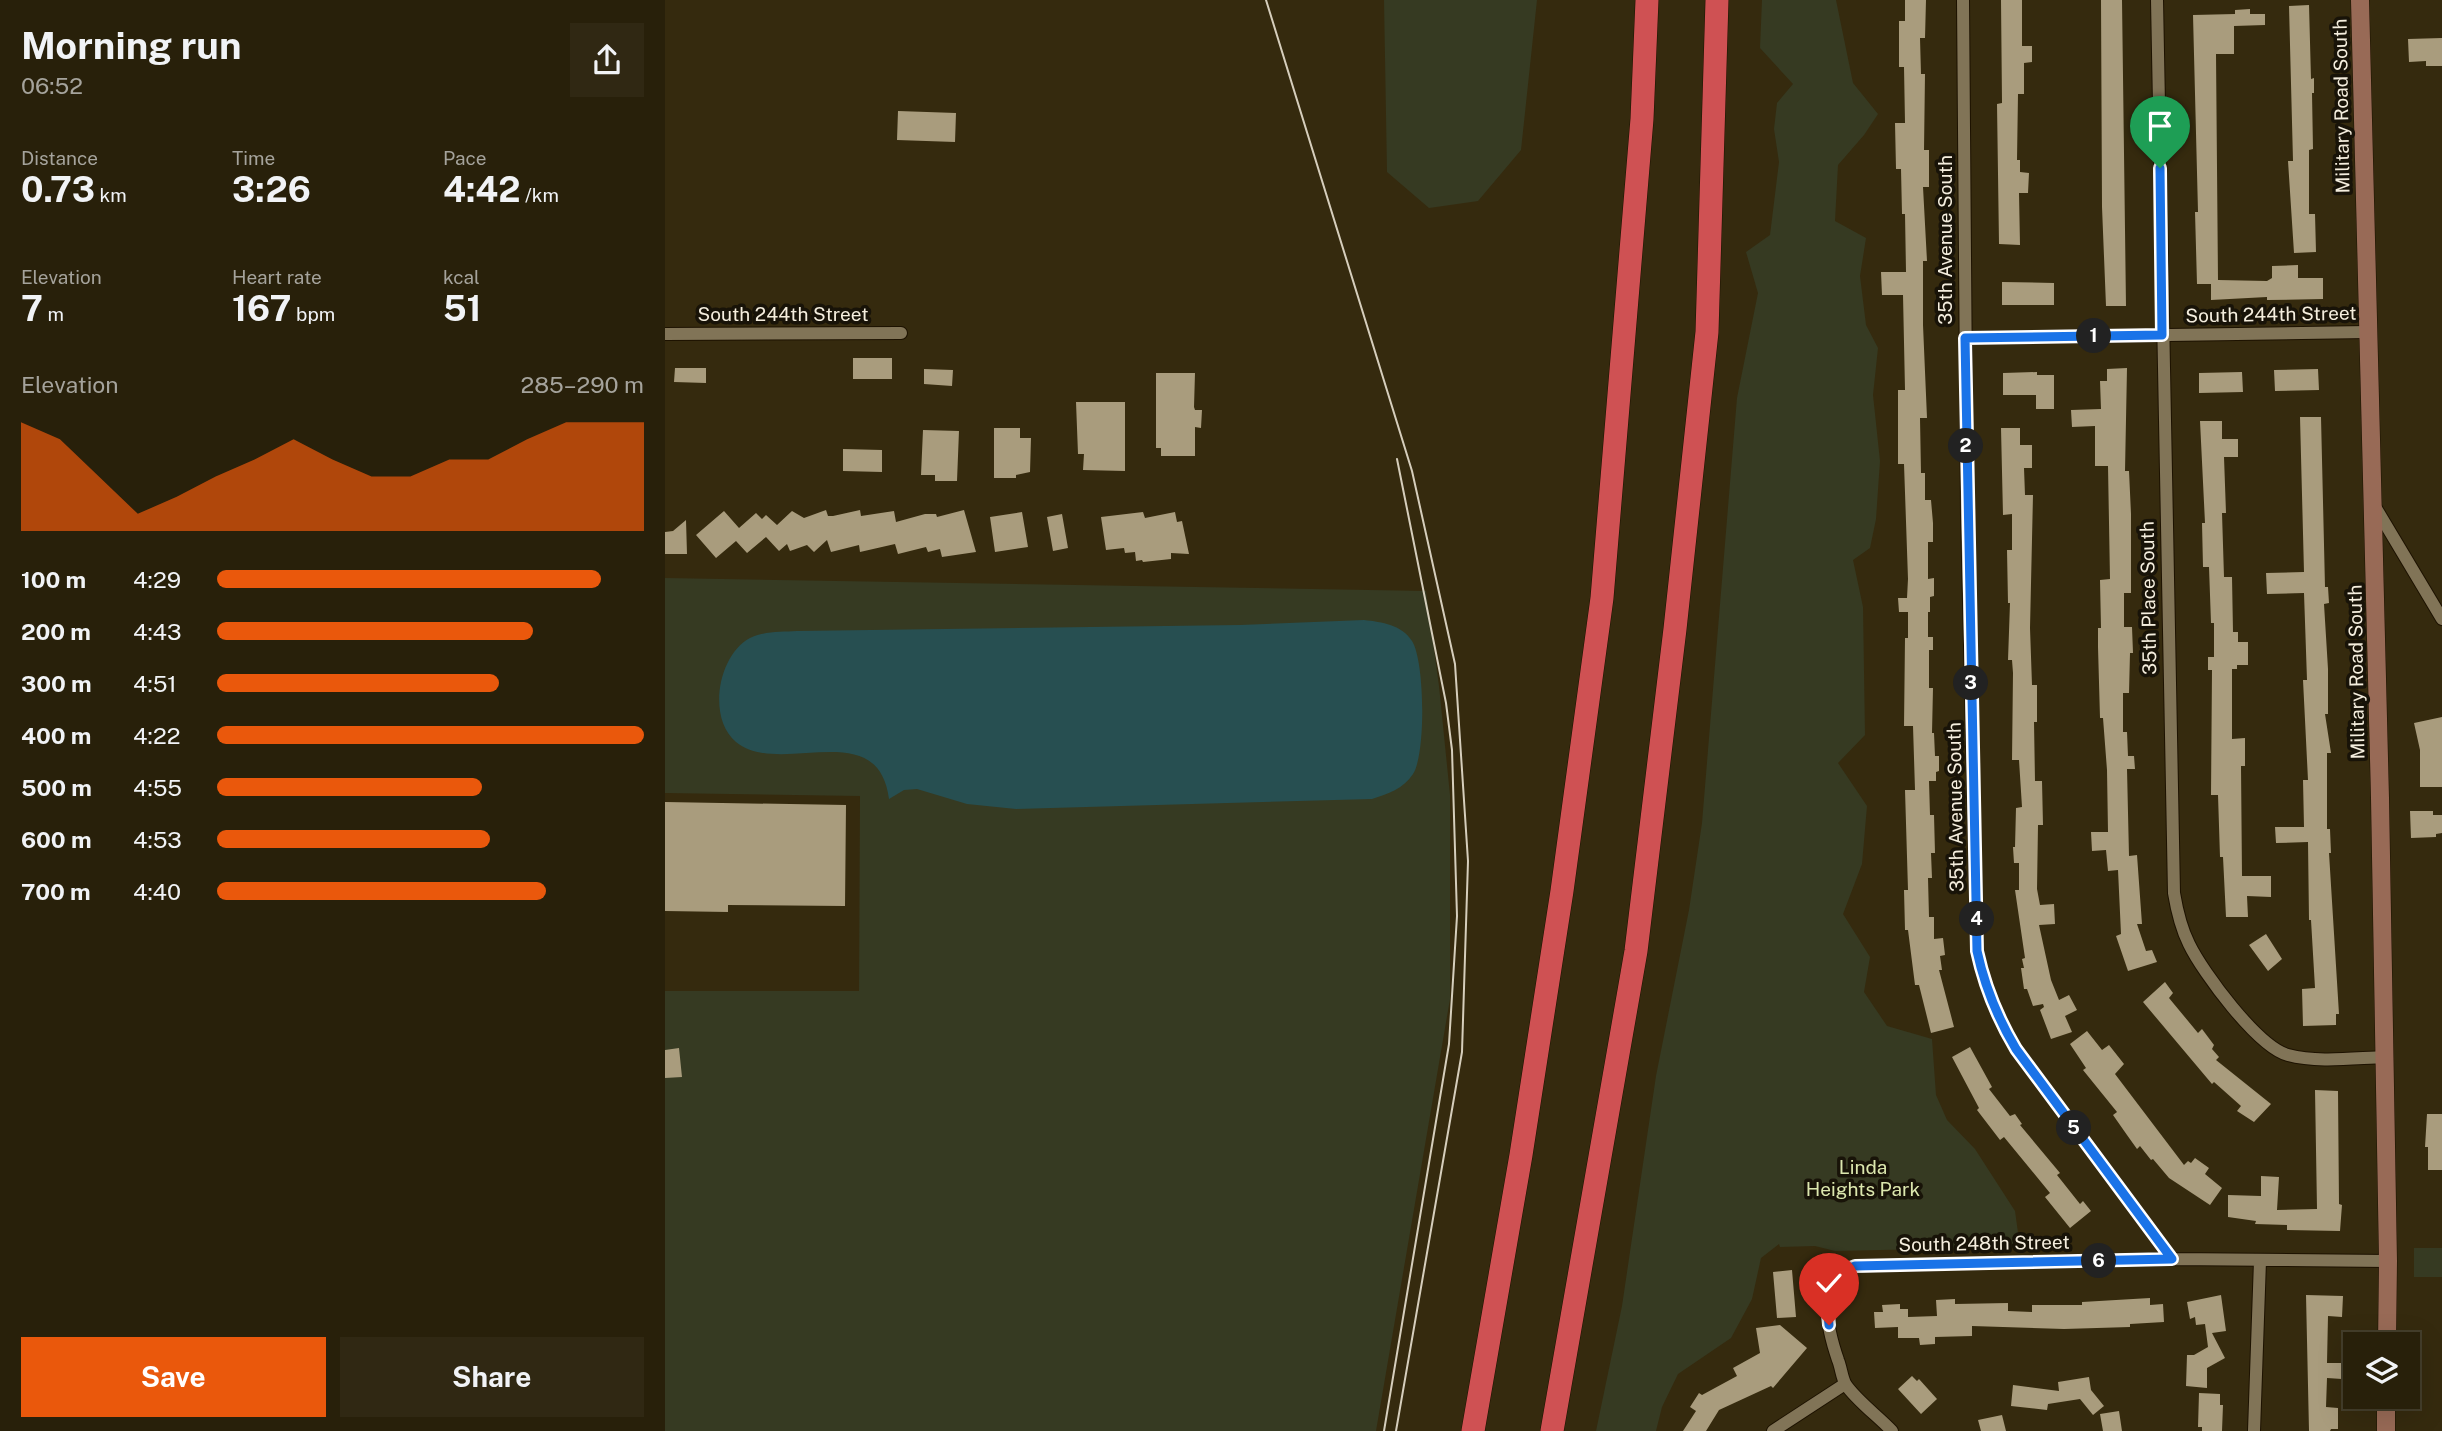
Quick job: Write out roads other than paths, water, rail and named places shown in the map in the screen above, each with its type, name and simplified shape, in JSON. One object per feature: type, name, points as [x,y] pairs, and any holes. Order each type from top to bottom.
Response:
[{"type":"highway","points":[[1473,1431],[1521,1155],[1562,891],[1602,598],[1640,145],[1647,0]]},
{"type":"highway","points":[[1552,1431],[1636,951],[1675,629],[1707,332],[1717,0]]},
{"type":"main road","name":"Military Road South","points":[[2360,0],[2385,1057],[2387,1332]]},
{"type":"main road","points":[[2386,1409],[2386,1431]]},
{"type":"street","name":"35th Avenue South","points":[[1963,0],[1965,338],[1977,951],[1985,987],[1998,1019],[2016,1049],[2172,1259]]},
{"type":"street","name":"35th Place South","points":[[2157,0],[2173,893],[2179,922],[2190,947],[2213,979],[2245,1020],[2272,1047],[2301,1058],[2385,1057]]},
{"type":"street","name":"South 244th Street","points":[[1965,338],[2367,332]]},
{"type":"street","name":"South 244th Street","points":[[665,334],[901,333]]},
{"type":"street","points":[[2372,502],[2442,619]]},
{"type":"street","name":"South 248th Street","points":[[1845,1384],[1834,1349],[1827,1308],[1829,1291],[1835,1277],[1845,1270],[1867,1264],[2172,1259],[2388,1261]]},
{"type":"street","points":[[2254,1431],[2260,1261]]},
{"type":"street","points":[[1773,1431],[1845,1384],[1892,1431]]},
{"type":"water","points":[[1364,620],[1391,625],[1403,631],[1412,641],[1419,667],[1422,708],[1420,748],[1413,774],[1400,787],[1372,799],[1016,809],[967,804],[917,789],[904,790],[889,799],[881,774],[867,759],[847,753],[777,754],[755,751],[736,742],[721,718],[720,687],[730,658],[739,646],[750,638],[767,633],[1240,625]]},
{"type":"tram line","points":[[1266,0],[1412,471],[1455,664],[1468,861],[1462,1052],[1396,1431]]},
{"type":"tram line","points":[[1384,1431],[1449,1044],[1457,916],[1452,750],[1446,703],[1397,459]]},
{"type":"park label","name":"Linda Heights Park","points":[[1863,1178]]}]
